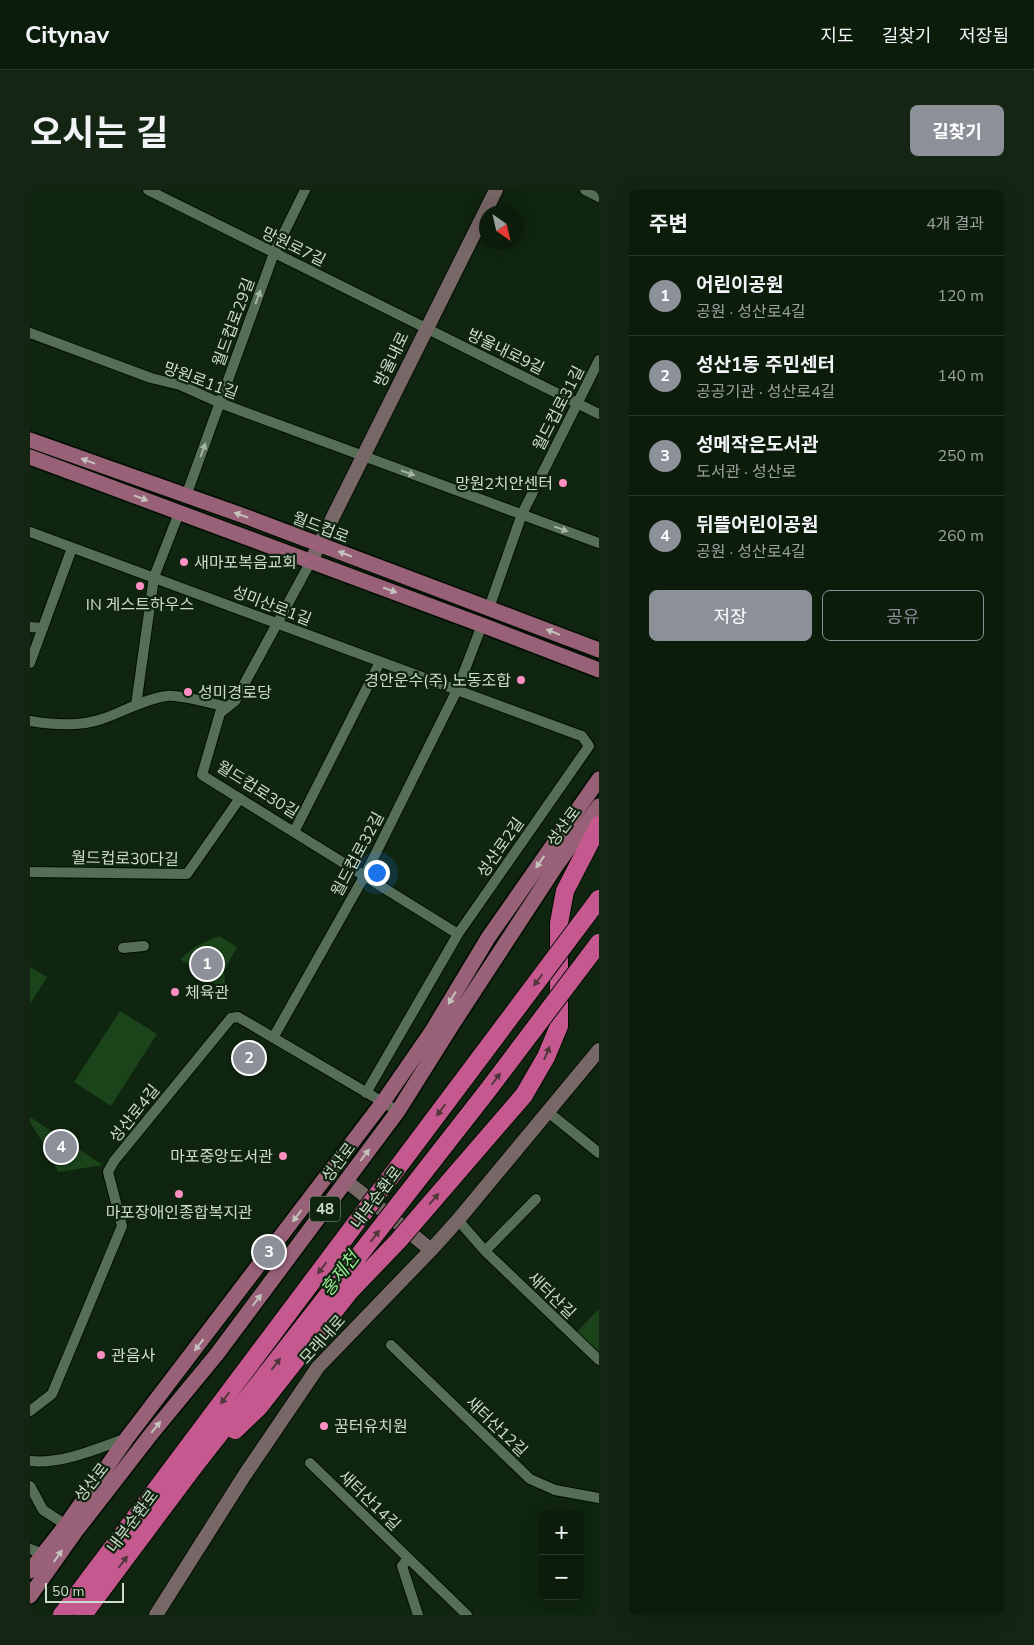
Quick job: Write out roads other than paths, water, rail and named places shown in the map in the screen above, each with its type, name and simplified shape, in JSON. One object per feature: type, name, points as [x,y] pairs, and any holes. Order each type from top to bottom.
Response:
[{"type":"highway","points":[[192,1470],[259,1408],[350,1291],[398,1241],[524,1095],[546,1057],[559,1026],[559,923],[565,891],[599,825]]},
{"type":"highway","name":"내부순환로","points":[[62,1615],[599,899]]},
{"type":"highway","name":"내부순환로","points":[[83,1615],[192,1470],[488,1090],[599,943]]},
{"type":"main road","name":"방울내로","points":[[319,545],[496,190]]},
{"type":"main road","name":"월드컵로","points":[[30,440],[367,562],[599,650]]},
{"type":"main road","points":[[30,457],[599,670]]},
{"type":"main road","points":[[255,540],[261,523]]},
{"type":"main road","name":"월드컵로30길","points":[[311,561],[319,545]]},
{"type":"main road","points":[[361,580],[367,562]]},
{"type":"main road","points":[[30,1571],[36,1551],[66,1524],[127,1438],[384,1102],[432,1031],[488,938],[599,779]]},
{"type":"main road","name":"성산로","points":[[30,1596],[76,1531],[152,1433],[217,1354],[398,1111],[558,863],[599,806]]},
{"type":"main road","name":"모래내로","points":[[156,1615],[244,1476],[318,1367],[458,1220],[599,1051]]},
{"type":"main road","points":[[346,1181],[431,1250]]},
{"type":"street","name":"망원로7길","points":[[148,190],[426,329]]},
{"type":"street","name":"월드컵로29길","points":[[186,496],[274,253],[305,190]]},
{"type":"street","points":[[585,190],[599,197]]},
{"type":"street","name":"방울내로9길","points":[[426,329],[599,414]]},
{"type":"street","name":"망원로11길","points":[[30,333],[151,378],[180,385],[220,403],[599,543]]},
{"type":"street","name":"월드컵로31길","points":[[489,608],[522,514],[599,360]]},
{"type":"street","points":[[136,705],[154,577],[179,513]]},
{"type":"street","name":"성미산로1길","points":[[30,532],[457,690]]},
{"type":"street","points":[[30,663],[72,548]]},
{"type":"street","name":"월드컵로30길","points":[[311,561],[235,701],[220,713],[202,775],[458,934]]},
{"type":"street","name":"월드컵로32길","points":[[273,1038],[365,875],[457,690],[482,625]]},
{"type":"street","points":[[30,627],[43,628]]},
{"type":"street","points":[[294,832],[380,662]]},
{"type":"street","name":"성산로2길","points":[[366,1092],[458,934],[589,746],[582,736],[457,690]]},
{"type":"street","points":[[30,721],[81,725],[101,720],[136,705],[168,695],[227,706]]},
{"type":"street","name":"월드컵로30다길","points":[[30,872],[187,874],[240,798]]},
{"type":"street","points":[[124,948],[144,946]]},
{"type":"street","name":"성산로4길","points":[[30,1410],[52,1394],[122,1226],[108,1172],[114,1161],[231,1018],[238,1017],[398,1111]]},
{"type":"street","points":[[548,1112],[599,1153]]},
{"type":"street","points":[[485,1251],[536,1199]]},
{"type":"street","name":"새터산길","points":[[458,1220],[485,1251],[599,1360]]},
{"type":"street","name":"새터산12길","points":[[391,1344],[530,1479],[555,1490],[599,1498]]},
{"type":"street","points":[[30,1460],[43,1462],[58,1460],[127,1438]]},
{"type":"street","name":"새터산14길","points":[[310,1463],[467,1615]]},
{"type":"street","points":[[30,1486],[43,1510],[66,1524]]},
{"type":"street","points":[[408,1558],[402,1566],[418,1615]]},
{"type":"place","name":"망원2치안센터","points":[[563,483]]},
{"type":"place","name":"새마포복음교회","points":[[184,562]]},
{"type":"place","name":"IN 게스트하우스","points":[[140,586]]},
{"type":"place","name":"경안운수(주) 노동조합","points":[[521,680]]},
{"type":"place","name":"성미경로당","points":[[188,692]]},
{"type":"place","name":"어린이공원","points":[[207,964]]},
{"type":"place","name":"체육관","points":[[175,992]]},
{"type":"place","name":"성산1동 주민센터","points":[[249,1058]]},
{"type":"place","name":"뒤뜰어린이공원","points":[[61,1147]]},
{"type":"place","name":"마포중앙도서관","points":[[283,1156]]},
{"type":"place","name":"마포장애인종합복지관","points":[[179,1194]]},
{"type":"place","name":"성메작은도서관","points":[[269,1252]]},
{"type":"place","name":"관음사","points":[[101,1355]]},
{"type":"place","name":"꿈터유치원","points":[[324,1426]]},
{"type":"water label","name":"홍제천","points":[[340,1274]]}]
